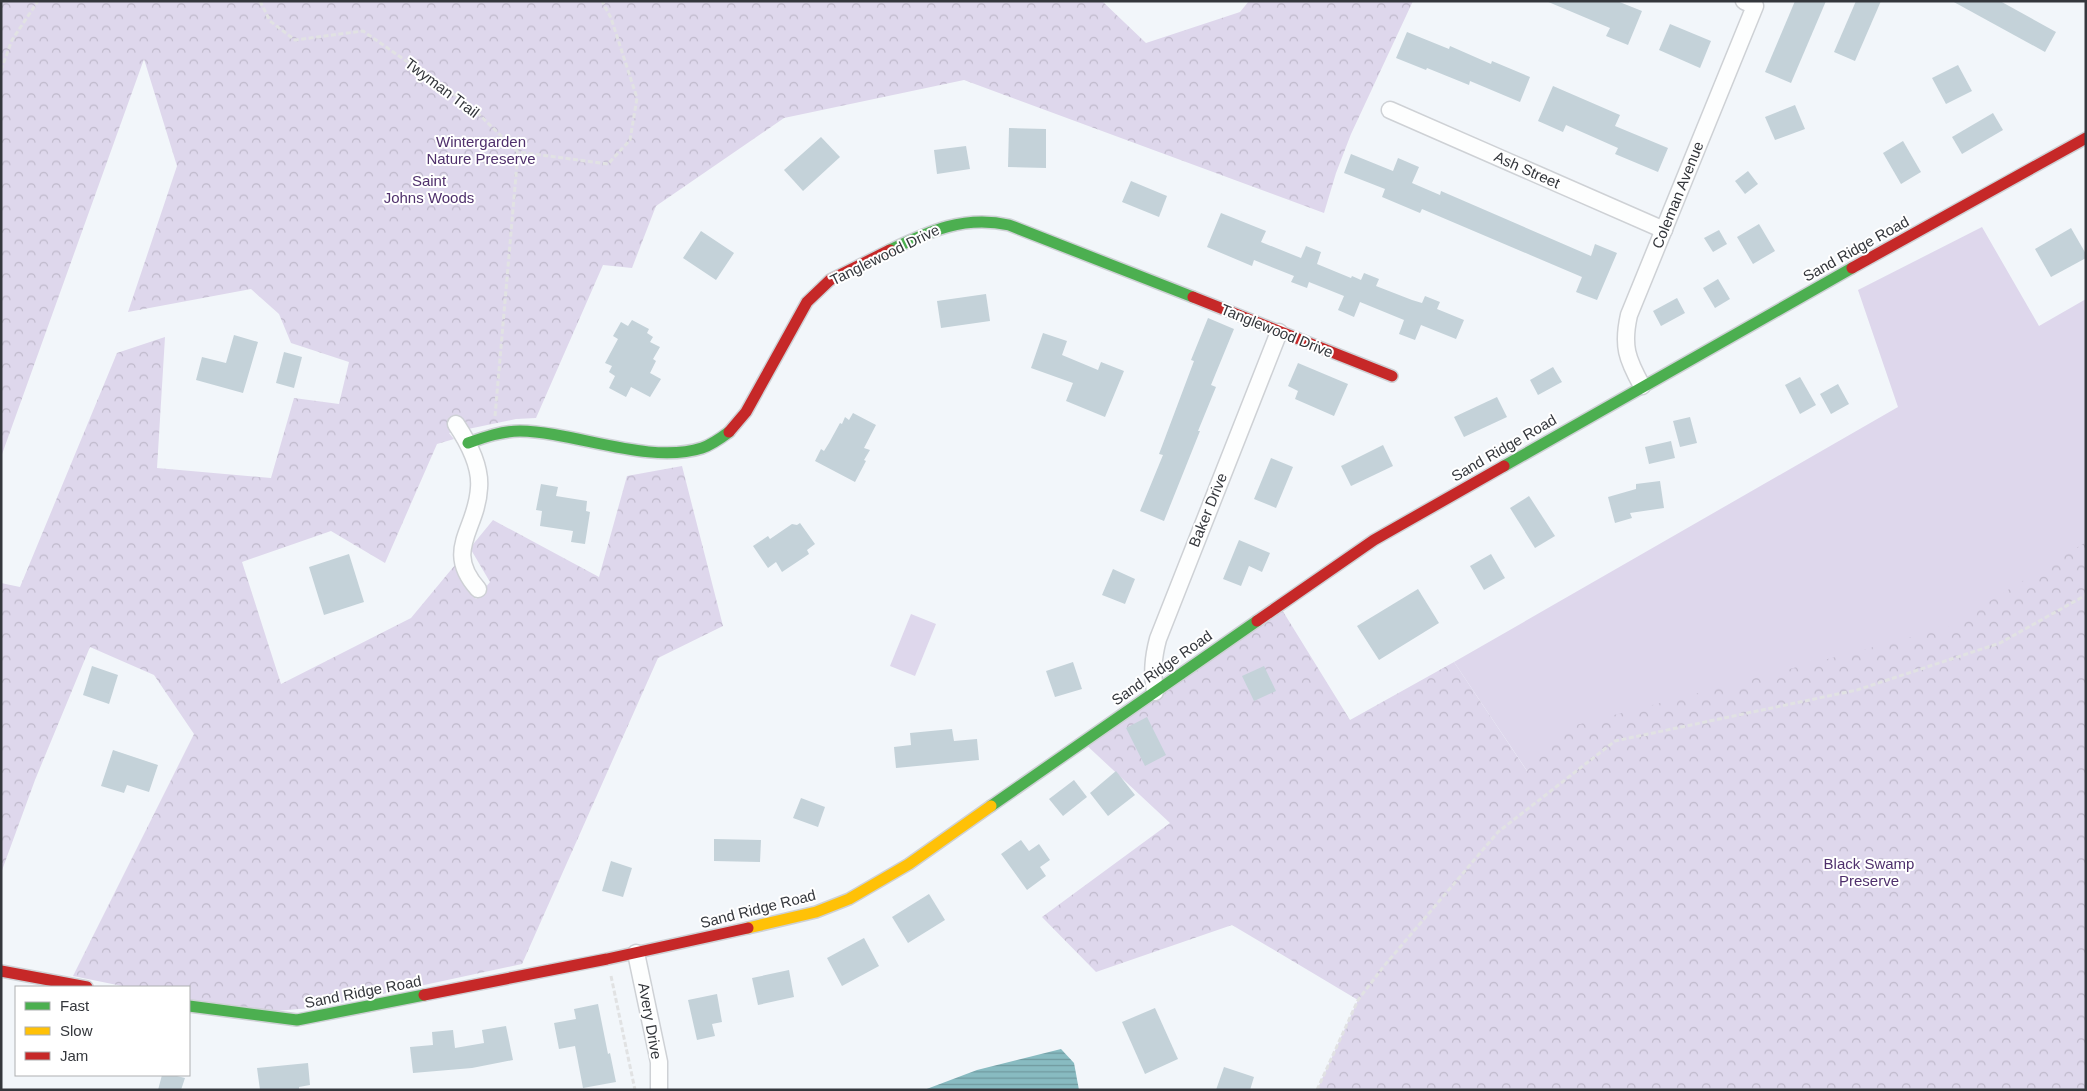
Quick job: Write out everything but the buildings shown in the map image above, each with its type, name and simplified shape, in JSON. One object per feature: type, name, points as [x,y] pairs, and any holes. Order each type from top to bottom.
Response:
[{"type":"street","name":"Coleman Avenue","points":[[1642,386],[1628,361],[1625,334],[1629,315],[1664,230],[1750,3]]},
{"type":"street","name":"Ash Street","points":[[1390,110],[1664,230]]},
{"type":"street","name":"Sand Ridge Road","points":[[190,1006],[298,1020],[636,953],[781,921],[816,912],[849,899],[909,864],[1082,741],[1374,540],[1642,386],[2086,138]]},
{"type":"street","name":"Tanglewood Drive","points":[[468,443],[494,434],[519,431],[544,433],[651,451],[694,450],[705,447],[728,433],[746,412],[807,302],[820,288],[853,267],[931,231],[970,222],[996,222],[1009,225],[1392,376]]},
{"type":"street","name":"Baker Drive","points":[[1155,692],[1152,675],[1153,659],[1158,639],[1279,332]]},
{"type":"street","points":[[456,424],[468,443],[480,479],[480,489],[474,516],[463,544],[462,560],[465,572],[478,589]]},
{"type":"street","name":"Avery Drive","points":[[636,953],[659,1062],[659,1090]]},
{"type":"street","points":[[1,971],[82,986]]},
{"type":"path","points":[[1,70],[12,40],[38,1]]},
{"type":"path","name":"Twyman Trail","points":[[260,1],[270,21],[295,40],[363,31],[468,104],[518,152]]},
{"type":"path","points":[[494,434],[518,152],[608,164],[630,140],[637,98],[611,18],[602,1]]},
{"type":"path","points":[[1317,1090],[1358,1000],[1384,966],[1479,854],[1498,832],[1615,741],[1857,690],[2000,643],[2086,595]]},
{"type":"path","points":[[607,959],[635,1090]]},
{"type":"green space","name":"Saint Johns Woods","points":[[1,1],[1102,1],[1146,43],[1240,12],[1249,1],[1413,1],[1351,134],[1336,173],[1324,213],[964,80],[784,118],[656,206],[632,268],[603,265],[536,418],[516,419],[449,433],[454,439],[437,444],[385,563],[331,531],[242,562],[281,684],[411,618],[455,565],[476,599],[490,582],[470,548],[493,520],[599,577],[627,476],[682,466],[723,626],[658,658],[522,964],[322,1007],[276,1011],[190,1000],[190,986],[122,986],[73,976],[194,734],[154,675],[90,647],[35,780],[1,873],[1,583],[20,587],[117,353],[165,337],[157,468],[271,478],[294,398],[339,404],[349,362],[291,343],[279,314],[251,289],[128,312],[177,166],[144,59],[1,457]]},
{"type":"green space","points":[[1982,227],[2039,326],[2086,299],[2086,595],[1544,796],[1454,662],[1898,407],[1858,290]]},
{"type":"green space","name":"Black Swamp Preserve","points":[[2086,542],[2086,1090],[1317,1090],[1358,1000],[1232,925],[1096,972],[1042,917],[1170,823],[1082,741],[1279,605],[1350,720],[1454,662],[1527,771],[1557,730],[1946,628]]},
{"type":"green space","points":[[911,614],[936,624],[915,676],[890,666]]},
{"type":"water","points":[[1061,1049],[1074,1063],[1079,1090],[924,1090],[977,1070]]},
{"type":"traffic: fast","points":[[890,250],[933,231],[962,224],[993,222],[1009,225],[1193,297]]},
{"type":"traffic: fast","points":[[1504,466],[1852,268]]},
{"type":"traffic: fast","points":[[468,443],[500,433],[520,431],[565,436],[659,453],[681,452],[702,448],[729,432]]},
{"type":"traffic: fast","points":[[991,806],[1257,621]]},
{"type":"traffic: fast","points":[[190,1006],[297,1020],[424,995]]},
{"type":"traffic: slow","points":[[748,928],[816,912],[849,899],[909,864],[991,806]]},
{"type":"traffic: jam","points":[[1852,268],[2086,138]]},
{"type":"traffic: jam","points":[[729,432],[746,412],[807,302],[830,280],[890,250]]},
{"type":"traffic: jam","points":[[1193,297],[1392,376]]},
{"type":"traffic: jam","points":[[1257,621],[1374,540],[1504,466]]},
{"type":"traffic: jam","points":[[424,995],[607,959],[748,928]]},
{"type":"traffic: jam","points":[[1,971],[82,986]]},
{"type":"park label","name":"Wintergarden Nature Preserve","points":[[481,150]]}]
